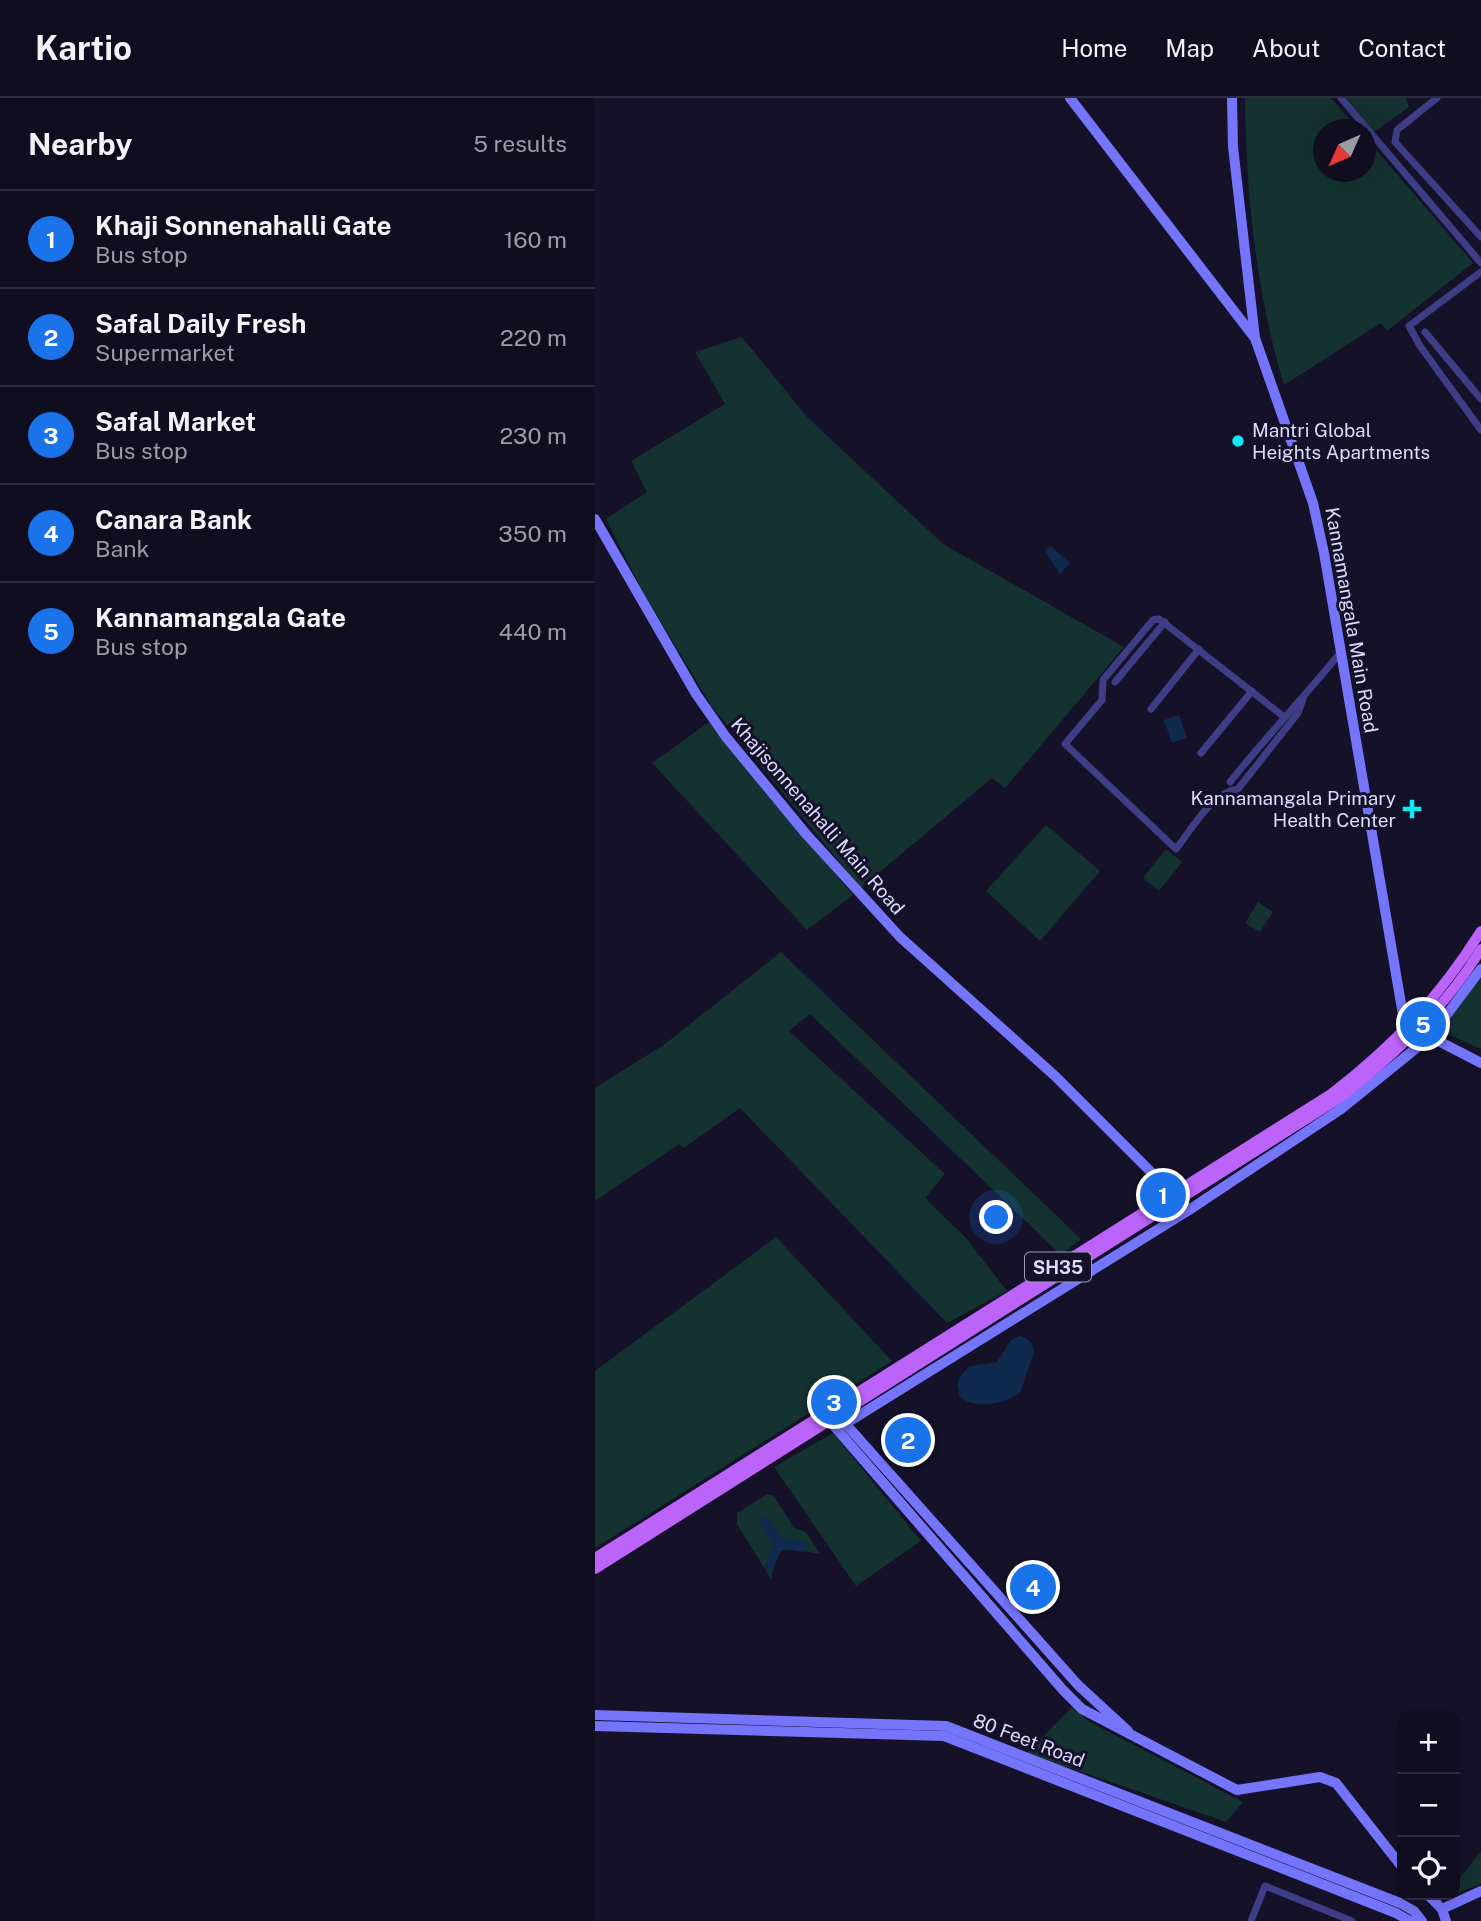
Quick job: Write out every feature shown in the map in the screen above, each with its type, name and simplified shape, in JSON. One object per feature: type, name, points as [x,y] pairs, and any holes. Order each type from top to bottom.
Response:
[{"type":"main road","name":"SH35","points":[[1414,1028],[1481,931]]},
{"type":"main road","name":"SH35","points":[[595,1569],[835,1419],[1178,1197],[1331,1094],[1414,1028],[1481,949]]},
{"type":"main road","name":"SH35","points":[[595,1558],[835,1419]]},
{"type":"street","points":[[1070,98],[1255,338]]},
{"type":"street","name":"Kannamangala Main Road","points":[[1232,98],[1233,147],[1255,338],[1315,512],[1398,993],[1403,1015],[1414,1028]]},
{"type":"street","points":[[1341,98],[1481,263]]},
{"type":"street","points":[[1437,98],[1397,130],[1395,142],[1481,237]]},
{"type":"street","points":[[1481,272],[1409,326],[1420,346],[1481,430]]},
{"type":"street","points":[[1425,332],[1481,399]]},
{"type":"street","name":"Khajisonnenahalli Main Road","points":[[595,519],[710,714],[841,875],[900,937],[1055,1076],[1189,1210]]},
{"type":"street","points":[[1283,716],[1165,622],[1153,620],[1103,680],[1102,700],[1065,744],[1176,849],[1219,796],[1228,790],[1238,789],[1298,713],[1303,699]]},
{"type":"street","points":[[1115,682],[1165,622]]},
{"type":"street","points":[[1151,709],[1199,649]]},
{"type":"street","points":[[1230,782],[1283,716],[1303,699],[1341,652]]},
{"type":"street","points":[[1201,753],[1252,691]]},
{"type":"street","points":[[1397,1861],[1336,1783],[1320,1777],[1237,1790],[1129,1733],[1127,1728],[1078,1685],[835,1419],[1189,1210],[1341,1109],[1430,1037],[1481,969]]},
{"type":"street","points":[[1414,1028],[1481,1063]]},
{"type":"street","name":"80 Feet Road","points":[[595,1715],[946,1726],[1400,1903],[1414,1911],[1422,1921]]},
{"type":"street","name":"80 Feet Road","points":[[595,1726],[944,1737],[1397,1913],[1410,1921]]},
{"type":"street","points":[[1251,1921],[1265,1886],[1352,1921]]},
{"type":"street","points":[[1431,1900],[1442,1917],[1481,1891]]},
{"type":"green space","points":[[1245,98],[1331,98],[1349,119],[1313,119],[1313,182],[1376,182],[1376,150],[1473,263],[1387,331],[1381,323],[1284,385],[1266,315],[1254,243]]},
{"type":"green space","points":[[1346,98],[1406,98],[1409,107],[1376,131],[1376,119],[1363,119]]},
{"type":"green space","points":[[742,337],[807,417],[943,544],[1124,647],[1005,788],[992,778],[861,888],[712,707],[643,592],[606,519],[647,492],[631,461],[725,404],[695,352]]},
{"type":"green space","points":[[709,722],[853,895],[807,930],[652,763]]},
{"type":"green space","points":[[1046,825],[1100,871],[1040,941],[986,891]]},
{"type":"green space","points":[[1166,849],[1182,862],[1159,891],[1143,878]]},
{"type":"green space","points":[[1258,902],[1273,912],[1260,932],[1245,923]]},
{"type":"green space","points":[[781,952],[1081,1239],[1061,1255],[810,1014],[789,1031],[945,1174],[925,1198],[966,1238],[1007,1291],[947,1323],[740,1108],[684,1148],[679,1144],[595,1201],[595,1088],[665,1044]]},
{"type":"green space","points":[[1481,975],[1481,1049],[1441,1031]]},
{"type":"green space","points":[[776,1237],[892,1361],[595,1548],[595,1371]]},
{"type":"green space","points":[[833,1433],[921,1541],[856,1586],[774,1467]]},
{"type":"green space","points":[[767,1494],[774,1496],[794,1528],[806,1532],[820,1554],[785,1548],[778,1552],[771,1579],[737,1524],[737,1513]]},
{"type":"green space","points":[[1072,1707],[1090,1722],[1243,1802],[1226,1822],[1027,1753]]},
{"type":"green space","points":[[1481,1851],[1481,1884],[1460,1892],[1460,1878]]},
{"type":"water","points":[[1051,546],[1070,563],[1060,574],[1044,550]]},
{"type":"water","points":[[1179,715],[1187,738],[1172,743],[1164,720]]},
{"type":"water","points":[[1021,1336],[1031,1342],[1034,1352],[1020,1393],[990,1404],[974,1403],[960,1397],[957,1385],[965,1371],[973,1366],[997,1362],[1011,1340]]},
{"type":"water","points":[[762,1517],[768,1518],[782,1538],[805,1542],[809,1547],[803,1552],[782,1551],[769,1573],[765,1568],[772,1543],[760,1523]]},
{"type":"place","name":"Mantri Global Heights Apartments","points":[[1238,441]]},
{"type":"place","name":"Kannamangala Primary Health Center","points":[[1412,809]]},
{"type":"place","name":"Kannamangala Gate","points":[[1423,1024]]},
{"type":"place","name":"Khaji Sonnenahalli Gate","points":[[1163,1195]]},
{"type":"place","name":"Safal Market","points":[[834,1402]]},
{"type":"place","name":"Safal Daily Fresh","points":[[908,1440]]},
{"type":"place","name":"Canara Bank","points":[[1033,1587]]}]
